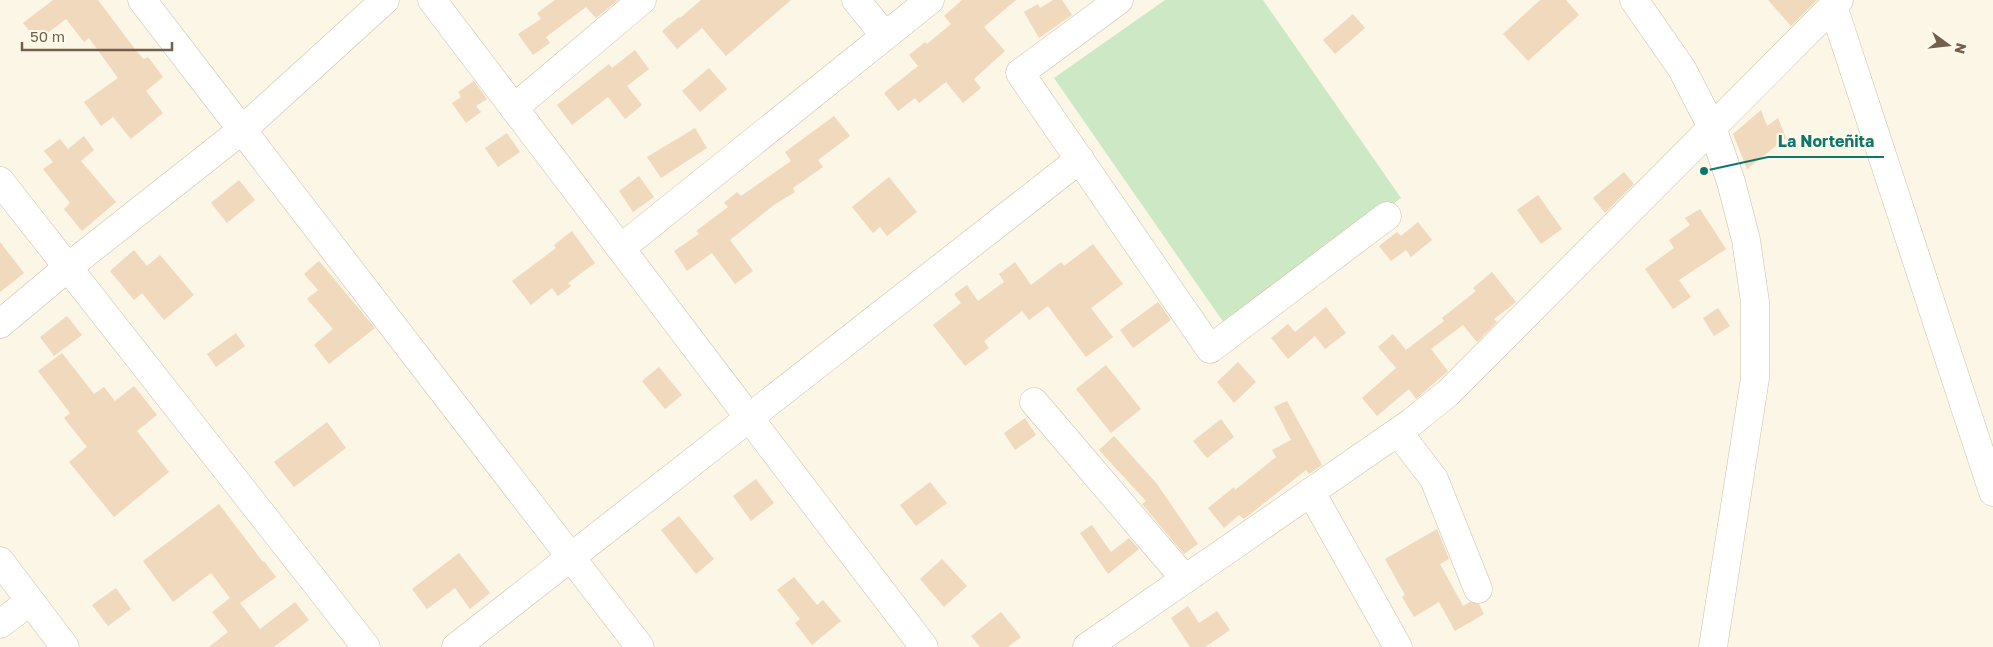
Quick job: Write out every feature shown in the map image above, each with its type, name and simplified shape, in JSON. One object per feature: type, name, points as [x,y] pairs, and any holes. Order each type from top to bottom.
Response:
[{"type":"street","points":[[142,0],[640,647]]},
{"type":"street","points":[[0,324],[67,268],[242,130],[385,0]]},
{"type":"street","points":[[432,0],[924,647]]},
{"type":"street","points":[[514,108],[642,0]]},
{"type":"street","points":[[856,0],[885,36]]},
{"type":"street","points":[[621,248],[930,0]]},
{"type":"street","points":[[1119,0],[1020,73],[1210,349],[1387,216]]},
{"type":"street","points":[[1634,0],[1682,69],[1712,127],[1732,182],[1746,240],[1755,302],[1755,368],[1748,430],[1713,647]]},
{"type":"street","points":[[1088,647],[1398,432],[1448,393],[1836,3],[1993,492]]},
{"type":"street","points":[[456,647],[1080,159]]},
{"type":"street","points":[[0,181],[366,647]]},
{"type":"street","points":[[1034,402],[1185,579]]},
{"type":"street","points":[[1398,432],[1434,479],[1478,589]]},
{"type":"street","points":[[1311,492],[1398,647]]},
{"type":"street","points":[[0,561],[29,602],[65,647]]},
{"type":"street","points":[[0,624],[29,602]]},
{"type":"green space","points":[[1165,0],[1263,0],[1401,198],[1224,323],[1054,78]]},
{"type":"building","points":[[53,0],[98,0],[138,53],[144,59],[148,57],[163,77],[146,91],[163,113],[131,139],[113,117],[101,126],[84,102],[118,78],[89,38],[84,42],[66,19],[37,41],[23,23]]},
{"type":"building","points":[[555,0],[618,0],[596,18],[586,7],[546,37],[550,43],[533,55],[518,34],[541,19],[537,13]]},
{"type":"building","points":[[701,0],[791,0],[726,56],[702,28],[677,49],[662,31]]},
{"type":"building","points":[[962,0],[1016,0],[984,27],[1005,51],[974,79],[981,88],[963,103],[946,82],[919,103],[915,98],[898,111],[884,93],[918,66],[909,55],[925,42],[927,44],[951,24],[944,16]]},
{"type":"building","points":[[1053,0],[1062,0],[1072,15],[1039,38],[1024,12],[1038,4],[1040,8]]},
{"type":"building","points":[[1540,0],[1566,0],[1579,15],[1528,61],[1503,34]]},
{"type":"building","points":[[1768,0],[1817,0],[1791,26]]},
{"type":"building","points":[[1353,14],[1365,28],[1335,54],[1323,40]]},
{"type":"building","points":[[635,50],[649,69],[627,86],[642,105],[625,119],[608,97],[572,125],[557,105],[609,64],[612,68]]},
{"type":"building","points":[[709,68],[727,89],[700,112],[682,91]]},
{"type":"building","points":[[474,81],[487,99],[476,106],[481,112],[466,123],[452,103],[461,97],[458,92]]},
{"type":"building","points":[[1761,110],[1767,126],[1778,118],[1786,138],[1747,169],[1733,134]]},
{"type":"building","points":[[834,116],[850,136],[818,160],[823,167],[793,188],[795,192],[774,205],[730,240],[753,271],[735,284],[712,253],[687,271],[674,251],[699,234],[696,231],[728,207],[724,203],[737,192],[741,196],[791,161],[785,152]]},
{"type":"building","points":[[695,128],[707,148],[661,178],[647,157]]},
{"type":"building","points":[[507,133],[520,152],[498,167],[485,148]]},
{"type":"building","points":[[84,136],[94,150],[81,161],[116,202],[82,231],[64,209],[70,203],[43,169],[53,162],[44,151],[60,139],[68,149]]},
{"type":"building","points":[[1624,172],[1634,184],[1605,213],[1593,198]]},
{"type":"building","points":[[639,176],[654,197],[633,212],[619,191]]},
{"type":"building","points":[[889,177],[917,212],[887,236],[880,227],[873,233],[852,207]]},
{"type":"building","points":[[239,180],[255,200],[227,223],[211,203]]},
{"type":"building","points":[[1538,195],[1562,229],[1541,244],[1517,210]]},
{"type":"building","points":[[1700,209],[1726,249],[1679,280],[1691,297],[1673,309],[1645,269],[1674,248],[1669,240],[1690,225],[1685,218]]},
{"type":"building","points":[[1418,222],[1432,240],[1411,257],[1406,250],[1391,261],[1379,246],[1397,232],[1401,236]]},
{"type":"building","points":[[572,231],[595,263],[568,283],[571,286],[558,296],[552,288],[531,305],[512,281],[556,248],[554,245]]},
{"type":"building","points":[[0,242],[24,273],[0,292]]},
{"type":"building","points":[[1093,244],[1123,284],[1091,308],[1113,337],[1086,357],[1048,306],[1029,320],[1022,311],[984,341],[989,348],[965,366],[933,325],[961,303],[954,294],[967,285],[978,301],[1004,282],[999,274],[1015,262],[1031,285],[1061,262],[1064,266]]},
{"type":"building","points":[[134,250],[147,266],[160,255],[194,295],[164,320],[142,293],[134,300],[110,271]]},
{"type":"building","points":[[319,261],[375,328],[329,364],[314,345],[333,329],[307,299],[318,290],[304,274]]},
{"type":"building","points":[[1492,272],[1516,302],[1494,319],[1497,322],[1477,342],[1463,325],[1431,349],[1448,371],[1416,399],[1409,389],[1377,416],[1362,398],[1396,368],[1378,347],[1393,334],[1406,350],[1444,321],[1442,318],[1476,291],[1473,288]]},
{"type":"building","points":[[1158,302],[1171,320],[1133,348],[1120,330]]},
{"type":"building","points":[[1326,307],[1346,333],[1325,349],[1315,336],[1288,359],[1271,338],[1288,324],[1295,332]]},
{"type":"building","points":[[1718,308],[1730,326],[1714,336],[1703,318]]},
{"type":"building","points":[[67,316],[82,335],[54,356],[40,337]]},
{"type":"building","points":[[236,333],[245,346],[216,367],[207,354]]},
{"type":"building","points":[[62,353],[94,394],[104,387],[115,401],[134,386],[157,415],[137,431],[169,472],[114,517],[69,462],[87,447],[64,418],[70,413],[38,371]]},
{"type":"building","points":[[1238,362],[1256,382],[1234,403],[1217,382]]},
{"type":"building","points":[[1106,365],[1141,409],[1111,433],[1076,389]]},
{"type":"building","points":[[659,367],[682,395],[665,409],[642,381]]},
{"type":"building","points":[[1287,401],[1322,465],[1309,474],[1306,470],[1244,519],[1239,515],[1224,528],[1208,508],[1234,487],[1235,490],[1276,457],[1272,450],[1291,440],[1274,407]]},
{"type":"building","points":[[1025,418],[1036,435],[1015,450],[1004,433]]},
{"type":"building","points":[[1221,419],[1234,437],[1207,458],[1193,441]]},
{"type":"building","points":[[327,422],[346,448],[294,487],[274,462]]},
{"type":"building","points":[[1114,436],[1157,484],[1198,544],[1184,554],[1142,504],[1146,501],[1099,450]]},
{"type":"building","points":[[756,479],[774,503],[751,521],[733,496]]},
{"type":"building","points":[[930,482],[947,503],[916,526],[900,505]]},
{"type":"building","points":[[219,504],[276,577],[240,603],[260,629],[295,602],[309,620],[274,647],[209,647],[228,632],[212,612],[230,598],[211,573],[173,602],[143,561]]},
{"type":"building","points":[[679,516],[714,559],[696,574],[661,530]]},
{"type":"building","points":[[1092,525],[1111,552],[1129,538],[1139,549],[1108,574],[1080,533]]},
{"type":"building","points":[[1437,529],[1449,559],[1440,564],[1463,606],[1470,602],[1479,604],[1484,614],[1455,631],[1439,602],[1414,617],[1402,597],[1405,595],[1385,559]]},
{"type":"building","points":[[459,553],[490,593],[470,609],[455,588],[427,609],[412,589]]},
{"type":"building","points":[[942,559],[967,586],[944,607],[920,579]]},
{"type":"building","points":[[794,577],[817,605],[823,600],[841,621],[812,645],[795,623],[800,619],[777,590]]},
{"type":"building","points":[[116,588],[131,609],[108,626],[92,605]]},
{"type":"building","points":[[1188,606],[1199,623],[1217,611],[1230,630],[1205,647],[1190,647],[1171,618]]},
{"type":"building","points":[[1001,612],[1021,637],[1008,647],[980,647],[971,636]]},
{"type":"place","name":"La Norteñita","points":[[1704,171]]}]
